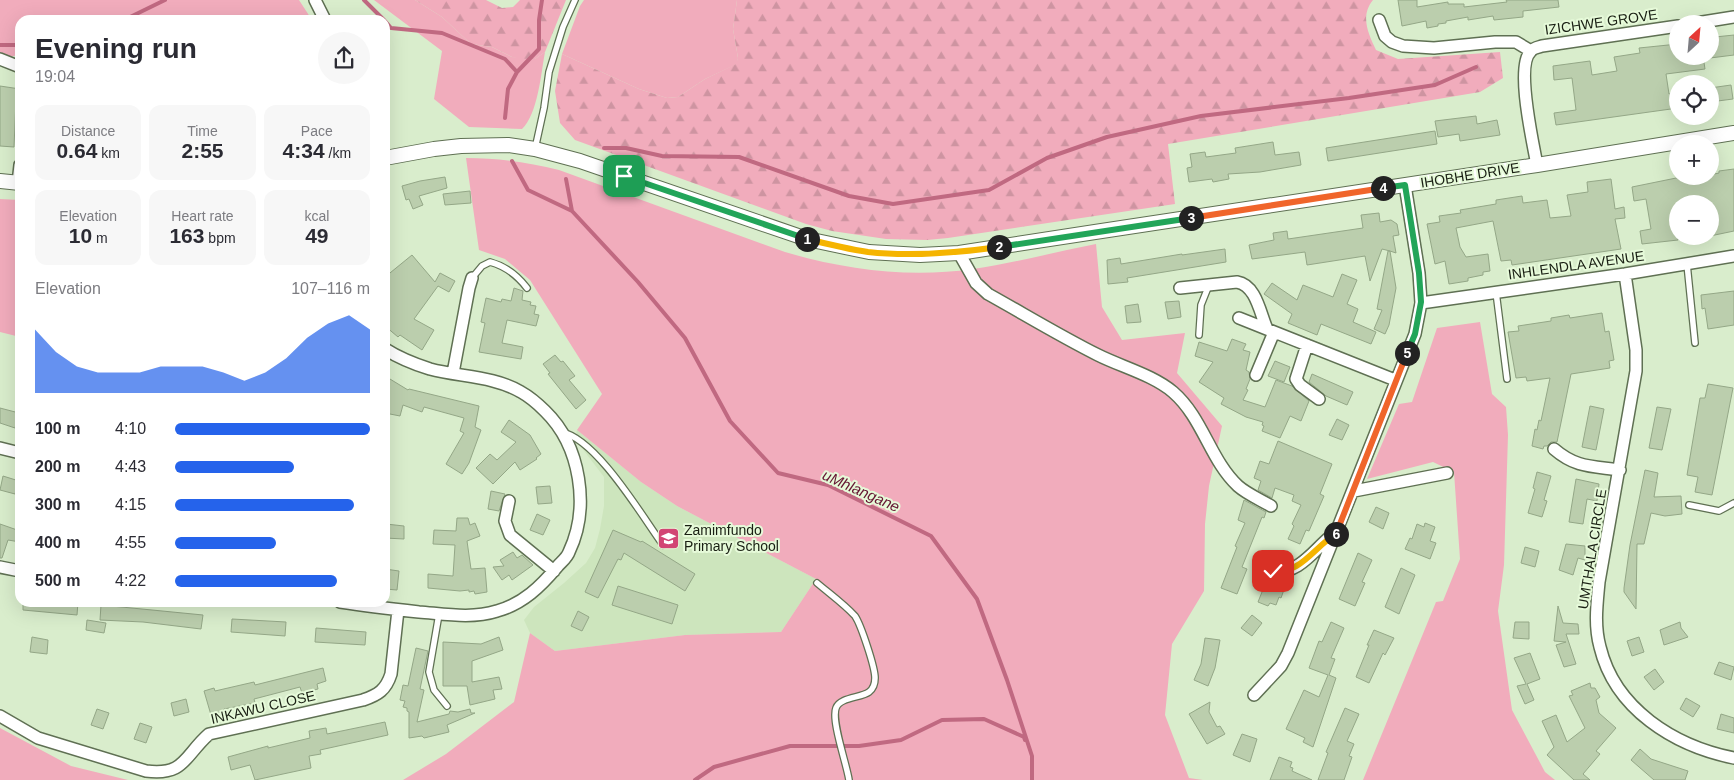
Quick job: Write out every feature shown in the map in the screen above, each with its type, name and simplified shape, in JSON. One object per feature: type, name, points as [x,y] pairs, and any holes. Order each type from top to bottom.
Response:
[{"type":"street","points":[[315,0],[322,15]]},
{"type":"street","points":[[1719,19],[1734,17]]},
{"type":"street","name":"IZICHWE GROVE","points":[[1379,20],[1385,36],[1392,42],[1403,46],[1434,48],[1495,42],[1516,42],[1531,51]]},
{"type":"street","name":"IZICHWE GROVE","points":[[1537,165],[1524,86],[1525,61],[1531,51],[1542,46],[1669,27]]},
{"type":"street","points":[[0,60],[15,65]]},
{"type":"street","name":"IHOBHE DRIVE","points":[[390,157],[461,146],[508,145],[535,148],[560,154],[807,239],[869,252],[920,255],[959,252],[1405,185],[1734,132]]},
{"type":"street","points":[[0,181],[15,183]]},
{"type":"street","points":[[1254,694],[1281,666],[1288,653],[1354,490],[1395,380],[1415,334],[1421,302],[1419,273],[1405,185]]},
{"type":"street","points":[[959,252],[976,283],[988,294],[1097,354],[1155,381],[1173,392],[1192,414],[1230,477],[1240,488],[1271,506]]},
{"type":"street","name":"INHLENDLA AVENUE","points":[[1421,302],[1625,274],[1734,256]]},
{"type":"street","name":"UMTHALA CIRCLE","points":[[1625,274],[1636,350],[1636,371],[1599,582],[1596,615],[1600,646],[1609,672],[1623,695],[1641,714],[1666,733],[1710,752],[1734,758]]},
{"type":"street","points":[[453,373],[472,278]]},
{"type":"street","points":[[1180,288],[1237,282],[1249,287],[1270,330],[1256,375]]},
{"type":"street","points":[[1239,318],[1395,380]]},
{"type":"street","points":[[1307,345],[1296,379],[1300,385],[1319,399]]},
{"type":"street","points":[[376,607],[467,616],[498,611],[514,604],[534,592],[568,554],[576,535],[580,494],[573,457],[561,432],[546,413],[521,392],[498,383],[431,369],[405,360],[390,352]]},
{"type":"street","points":[[0,448],[15,452]]},
{"type":"street","points":[[1554,449],[1567,460],[1620,470]]},
{"type":"street","points":[[1354,490],[1447,473]]},
{"type":"street","points":[[509,501],[505,521],[510,534],[554,570]]},
{"type":"street","points":[[1273,571],[1284,571],[1296,567],[1326,540],[1336,534]]},
{"type":"street","points":[[0,567],[15,570]]},
{"type":"street","name":"INKAWU CLOSE","points":[[0,716],[38,738],[146,771],[158,773],[169,771],[185,762],[196,745],[209,734],[363,700],[382,691],[388,684],[391,674],[398,610]]},
{"type":"lane","points":[[535,148],[544,108],[549,72],[563,27],[575,0]]},
{"type":"lane","points":[[472,278],[482,266],[490,262],[515,274],[526,288]]},
{"type":"lane","points":[[1687,264],[1695,343]]},
{"type":"lane","points":[[1199,335],[1201,306],[1209,285]]},
{"type":"lane","points":[[1496,292],[1507,379]]},
{"type":"lane","points":[[561,432],[569,433],[576,437],[595,454],[664,544]]},
{"type":"lane","points":[[1689,505],[1719,512],[1734,503]]},
{"type":"lane","points":[[817,583],[844,605],[856,618],[860,625],[875,675],[874,685],[868,693],[842,702],[835,711],[837,729],[850,780]]},
{"type":"lane","points":[[439,614],[429,672],[434,690],[447,706]]},
{"type":"shaded area","name":"Zamimfundo Primary School","points":[[577,430],[641,482],[677,506],[816,579],[781,632],[685,635],[555,651],[530,633],[524,620],[534,607],[586,563],[595,548],[600,529],[604,506],[604,477],[575,439]]},
{"type":"green space","points":[[0,0],[299,0],[309,15],[15,15],[15,56],[0,58]]},
{"type":"green space","points":[[374,0],[415,0],[442,17],[471,44],[492,47],[512,57],[535,59],[545,52],[535,104],[532,114],[522,129],[469,127],[434,99],[442,51]]},
{"type":"green space","points":[[415,0],[486,0],[502,8],[513,7],[520,0],[566,0],[545,52],[535,59],[520,59],[492,47],[471,44],[442,17]]},
{"type":"green space","points":[[584,0],[737,0],[733,29],[738,58],[737,64],[705,79],[678,97],[667,98],[639,89],[562,54]]},
{"type":"green space","points":[[737,0],[1373,0],[1369,6],[1366,18],[1368,31],[1376,50],[1398,59],[1500,52],[1503,78],[1480,92],[1168,144],[1175,204],[948,238],[927,240],[886,239],[832,231],[806,224],[575,140],[560,123],[555,91],[562,54],[639,89],[667,98],[678,97],[705,79],[736,64],[738,58],[733,29]]},
{"type":"green space","points":[[466,158],[513,161],[559,170],[785,252],[855,268],[878,271],[949,272],[1004,264],[1096,244],[1102,307],[1122,340],[1185,333],[1177,373],[1222,426],[1209,486],[1205,524],[1204,591],[1172,644],[1165,715],[1189,778],[1203,780],[403,780],[446,754],[514,702],[530,633],[555,651],[685,635],[781,632],[816,579],[677,506],[641,482],[577,430],[602,394],[530,280],[505,259],[479,250]]},
{"type":"green space","points":[[0,199],[15,200],[15,336],[0,332]]},
{"type":"green space","points":[[1480,322],[1492,394],[1506,407],[1508,435],[1504,565],[1498,611],[1512,710],[1545,772],[1555,780],[1363,780],[1436,602],[1443,601],[1460,559],[1454,472],[1433,462],[1367,479],[1399,404],[1412,402],[1437,328]]},
{"type":"green space","points":[[0,728],[71,766],[128,780],[0,780]]},
{"type":"building","points":[[1398,0],[1417,0],[1417,7],[1448,2],[1448,4],[1464,4],[1464,7],[1507,2],[1506,0],[1558,0],[1559,7],[1523,11],[1523,17],[1494,20],[1493,16],[1468,20],[1468,17],[1446,21],[1446,23],[1438,24],[1438,26],[1427,28],[1426,21],[1402,26]]},
{"type":"building","points":[[1734,35],[1734,55],[1719,57],[1719,37]]},
{"type":"building","points":[[1669,45],[1669,65],[1704,65],[1705,69],[1666,74],[1669,109],[1556,125],[1554,113],[1576,110],[1572,78],[1554,80],[1553,66],[1590,61],[1592,75],[1617,71],[1614,57],[1640,53],[1639,48]]},
{"type":"building","points":[[1731,85],[1733,99],[1719,101],[1719,87]]},
{"type":"building","points":[[0,86],[15,88],[15,124],[14,147],[0,146]]},
{"type":"building","points":[[1476,116],[1477,124],[1497,120],[1500,135],[1460,141],[1459,134],[1438,137],[1435,121]]},
{"type":"building","points":[[1435,131],[1437,144],[1328,161],[1326,148]]},
{"type":"building","points":[[1273,142],[1275,155],[1299,152],[1301,165],[1260,172],[1228,174],[1229,179],[1213,182],[1212,179],[1189,182],[1187,168],[1192,167],[1190,154],[1205,152],[1206,157],[1236,153],[1235,148]]},
{"type":"building","points":[[1734,169],[1734,231],[1719,234],[1719,195],[1669,195],[1669,241],[1642,244],[1640,231],[1651,229],[1646,199],[1634,201],[1632,187],[1669,179],[1669,185],[1719,185],[1719,171]]},
{"type":"building","points":[[445,177],[447,188],[419,196],[423,205],[413,209],[409,199],[406,200],[402,186]]},
{"type":"building","points":[[1611,179],[1615,209],[1624,207],[1625,218],[1615,219],[1621,249],[1512,265],[1511,260],[1501,261],[1493,221],[1456,228],[1460,247],[1466,257],[1488,254],[1490,271],[1483,272],[1483,275],[1468,278],[1468,281],[1449,284],[1445,261],[1435,264],[1427,224],[1440,222],[1439,216],[1461,213],[1460,210],[1496,204],[1496,200],[1522,196],[1523,203],[1547,200],[1550,218],[1571,216],[1567,195],[1588,192],[1587,182]]},
{"type":"building","points":[[470,191],[471,203],[445,205],[443,194]]},
{"type":"building","points":[[1379,213],[1380,222],[1391,220],[1397,224],[1399,235],[1393,236],[1396,253],[1382,249],[1370,281],[1365,256],[1307,265],[1305,252],[1252,259],[1249,245],[1274,240],[1273,233],[1287,231],[1288,239],[1363,228],[1361,215]]},
{"type":"building","points":[[1225,249],[1226,262],[1127,278],[1128,282],[1108,284],[1107,260],[1120,258],[1121,264]]},
{"type":"building","points":[[1388,251],[1390,251],[1396,288],[1389,325],[1385,334],[1374,329],[1382,310],[1377,309]]},
{"type":"building","points":[[412,255],[435,282],[440,273],[455,281],[449,292],[438,286],[414,319],[434,330],[422,350],[400,335],[398,337],[390,330],[390,273]]},
{"type":"building","points":[[1342,274],[1357,280],[1347,304],[1358,309],[1353,322],[1376,332],[1371,344],[1321,324],[1317,335],[1288,323],[1292,314],[1264,294],[1272,283],[1297,300],[1303,285],[1333,297]]},
{"type":"building","points":[[514,288],[523,291],[522,300],[531,302],[530,305],[536,306],[534,314],[539,315],[536,326],[507,320],[502,343],[523,347],[521,359],[479,352],[485,323],[481,322],[486,298],[501,302],[502,299],[511,301]]},
{"type":"building","points":[[1734,291],[1734,325],[1708,329],[1705,308],[1702,309],[1701,295]]},
{"type":"building","points":[[1179,301],[1181,317],[1168,319],[1165,302]]},
{"type":"building","points":[[1138,304],[1141,322],[1127,323],[1125,306]]},
{"type":"building","points":[[1602,313],[1605,332],[1609,331],[1614,360],[1609,361],[1610,368],[1571,374],[1557,442],[1551,442],[1544,446],[1543,449],[1532,446],[1535,429],[1537,430],[1539,420],[1541,421],[1550,378],[1527,381],[1526,377],[1516,378],[1508,332],[1519,331],[1518,326],[1551,321],[1551,318],[1569,315],[1570,318]]},
{"type":"building","points":[[1232,339],[1246,344],[1243,350],[1250,352],[1246,370],[1249,372],[1250,379],[1246,389],[1248,390],[1243,400],[1265,407],[1276,380],[1292,386],[1309,401],[1301,421],[1290,416],[1280,438],[1262,431],[1263,422],[1246,417],[1221,404],[1224,398],[1199,382],[1213,362],[1195,356],[1199,342],[1227,351]]},
{"type":"building","points":[[555,355],[561,362],[563,361],[575,376],[569,380],[586,400],[576,409],[548,374],[550,373],[543,364]]},
{"type":"building","points":[[1275,361],[1290,367],[1284,382],[1268,376]]},
{"type":"building","points":[[1312,374],[1353,392],[1347,405],[1326,396],[1309,382]]},
{"type":"building","points":[[390,379],[408,390],[479,406],[475,427],[481,430],[469,463],[462,474],[446,464],[464,433],[460,431],[464,418],[424,407],[422,412],[403,405],[400,416],[390,414]]},
{"type":"building","points":[[1708,384],[1733,388],[1712,495],[1695,492],[1698,477],[1687,475],[1700,398],[1705,398]]},
{"type":"building","points":[[1590,406],[1604,409],[1596,450],[1582,447]]},
{"type":"building","points":[[1657,407],[1671,409],[1662,450],[1649,448]]},
{"type":"building","points":[[0,408],[15,412],[15,428],[0,423]]},
{"type":"building","points":[[1337,419],[1349,425],[1342,440],[1329,435]]},
{"type":"building","points":[[509,420],[530,435],[541,454],[537,459],[520,470],[515,462],[493,484],[476,468],[490,454],[497,460],[516,442],[501,432]]},
{"type":"building","points":[[1278,441],[1332,464],[1320,494],[1324,496],[1309,531],[1306,530],[1300,544],[1288,539],[1294,526],[1292,524],[1301,505],[1292,501],[1294,495],[1275,488],[1272,498],[1258,490],[1261,481],[1254,478],[1260,461],[1269,464]]},
{"type":"building","points":[[1645,470],[1658,473],[1654,497],[1681,496],[1682,514],[1665,516],[1651,513],[1644,544],[1637,544],[1636,609],[1624,592],[1624,588],[1630,545]]},
{"type":"building","points":[[1537,472],[1551,476],[1544,500],[1547,501],[1542,517],[1528,513],[1535,489],[1533,488]]},
{"type":"building","points":[[3,476],[15,480],[15,494],[0,490]]},
{"type":"building","points":[[1576,479],[1599,484],[1597,501],[1587,499],[1583,524],[1569,522]]},
{"type":"building","points":[[550,486],[552,503],[538,504],[536,487]]},
{"type":"building","points":[[491,491],[505,494],[499,511],[488,509]]},
{"type":"building","points":[[1244,500],[1266,512],[1264,518],[1262,517],[1242,567],[1247,569],[1237,594],[1221,588],[1245,523],[1238,520]]},
{"type":"building","points":[[1376,507],[1389,513],[1383,529],[1369,522]]},
{"type":"building","points":[[537,514],[550,520],[543,535],[530,530]]},
{"type":"building","points":[[457,518],[468,518],[470,525],[475,523],[480,536],[467,541],[471,569],[485,568],[487,592],[475,594],[474,591],[469,592],[469,590],[428,588],[428,574],[453,576],[455,545],[433,544],[434,530],[456,531]]},
{"type":"building","points":[[1425,523],[1435,527],[1430,541],[1436,543],[1430,559],[1405,549],[1410,538],[1412,539],[1417,524],[1424,527]]},
{"type":"building","points":[[0,524],[15,529],[15,541],[8,540],[2,558],[0,558]]},
{"type":"building","points":[[390,524],[404,526],[404,539],[390,538]]},
{"type":"building","points":[[613,530],[642,541],[695,574],[685,591],[624,553],[621,560],[618,559],[598,598],[585,592]]},
{"type":"building","points":[[1566,544],[1585,546],[1585,560],[1578,558],[1573,575],[1559,570]]},
{"type":"building","points":[[1525,547],[1539,551],[1535,567],[1521,563]]},
{"type":"building","points":[[513,552],[517,558],[522,555],[533,565],[512,580],[509,575],[502,580],[493,567],[504,566],[500,560]]},
{"type":"building","points":[[1358,553],[1372,560],[1362,582],[1365,583],[1355,606],[1339,599]]},
{"type":"building","points":[[1401,568],[1415,575],[1399,614],[1385,607]]},
{"type":"building","points":[[390,570],[399,571],[397,590],[390,589]]},
{"type":"building","points":[[1268,577],[1286,584],[1281,598],[1279,597],[1276,605],[1270,603],[1268,606],[1258,602]]},
{"type":"building","points":[[618,586],[678,605],[672,624],[612,605]]},
{"type":"building","points":[[1558,606],[1563,623],[1578,624],[1579,634],[1566,634],[1576,664],[1564,667],[1556,645],[1566,642],[1554,641]]},
{"type":"building","points":[[23,607],[78,607],[77,615],[23,610]]},
{"type":"building","points":[[101,607],[121,607],[203,615],[201,629],[143,622],[100,620]]},
{"type":"building","points":[[578,611],[589,617],[582,631],[571,626]]},
{"type":"building","points":[[1252,615],[1262,623],[1252,636],[1241,628]]},
{"type":"building","points":[[232,619],[286,622],[285,636],[231,632]]},
{"type":"building","points":[[87,620],[106,623],[104,633],[86,630]]},
{"type":"building","points":[[1331,622],[1344,628],[1331,658],[1335,659],[1329,675],[1336,678],[1313,747],[1303,742],[1305,738],[1286,729],[1304,690],[1319,697],[1328,675],[1309,668],[1319,641],[1322,642]]},
{"type":"building","points":[[1515,622],[1529,622],[1529,639],[1513,638]]},
{"type":"building","points":[[1680,622],[1681,628],[1688,637],[1664,645],[1660,630]]},
{"type":"building","points":[[316,628],[366,632],[365,645],[315,642]]},
{"type":"building","points":[[1374,630],[1394,638],[1385,655],[1383,653],[1369,683],[1356,677]]},
{"type":"building","points":[[32,637],[48,640],[47,654],[30,652]]},
{"type":"building","points":[[499,637],[503,650],[472,661],[472,682],[499,677],[502,689],[493,690],[495,699],[470,705],[467,686],[443,686],[443,642],[481,644]]},
{"type":"building","points":[[1639,637],[1644,652],[1632,656],[1627,641]]},
{"type":"building","points":[[1205,638],[1220,640],[1215,668],[1208,686],[1194,680],[1201,664]]},
{"type":"building","points":[[416,648],[428,651],[420,689],[424,690],[417,722],[449,714],[450,711],[458,712],[470,709],[471,713],[475,713],[447,725],[449,732],[424,738],[422,736],[409,738],[409,712],[407,708],[403,707],[405,701],[400,700],[403,685],[408,686]]},
{"type":"building","points":[[1530,653],[1540,679],[1527,684],[1534,700],[1525,704],[1517,686],[1526,684],[1514,658]]},
{"type":"building","points":[[1719,662],[1734,667],[1731,680],[1714,674]]},
{"type":"building","points":[[323,668],[326,681],[317,684],[318,689],[302,693],[300,687],[254,699],[255,703],[224,709],[224,711],[211,715],[204,691],[214,688],[215,691],[254,682],[255,685]]},
{"type":"building","points":[[1655,669],[1664,682],[1654,690],[1644,677]]},
{"type":"building","points":[[1590,683],[1591,688],[1595,688],[1600,697],[1596,700],[1599,713],[1616,728],[1596,751],[1600,754],[1583,774],[1590,780],[1574,780],[1547,755],[1554,747],[1542,721],[1556,715],[1567,742],[1585,728],[1569,696],[1573,695],[1571,691]]},
{"type":"building","points":[[1686,698],[1700,706],[1693,717],[1680,709]]},
{"type":"building","points":[[186,699],[189,712],[174,716],[171,703]]},
{"type":"building","points":[[1210,702],[1209,712],[1217,727],[1220,726],[1225,734],[1207,744],[1189,714]]},
{"type":"building","points":[[1345,708],[1359,714],[1347,741],[1354,744],[1349,756],[1352,757],[1344,780],[1318,780],[1328,753],[1326,752]]},
{"type":"building","points":[[97,709],[109,713],[103,729],[91,725]]},
{"type":"building","points":[[1721,714],[1734,718],[1734,733],[1717,729]]},
{"type":"building","points":[[385,722],[388,735],[320,750],[321,754],[309,756],[311,768],[255,780],[250,765],[231,770],[228,757],[268,746],[268,748],[310,738],[309,731],[326,728],[327,734]]},
{"type":"building","points":[[140,723],[152,727],[146,743],[134,739]]},
{"type":"building","points":[[1242,734],[1257,739],[1250,762],[1233,755]]},
{"type":"building","points":[[1640,749],[1651,759],[1688,771],[1685,780],[1654,780],[1631,760]]},
{"type":"building","points":[[1279,757],[1292,762],[1290,767],[1293,768],[1292,771],[1312,780],[1270,780]]},
{"type":"waterway","points":[[134,15],[165,0]]},
{"type":"waterway","points":[[364,0],[379,15]]},
{"type":"waterway","name":"uMhlangane","points":[[505,118],[508,89],[517,72],[539,49],[539,20],[542,0]]},
{"type":"waterway","points":[[390,27],[442,33],[505,59],[517,72]]},
{"type":"waterway","points":[[0,45],[15,45]]},
{"type":"waterway","points":[[604,148],[626,148],[662,156],[739,157],[849,196],[893,204],[989,190],[1047,158],[1107,137],[1201,116],[1349,98],[1435,85],[1476,67]]},
{"type":"waterway","name":"uMhlangane","points":[[512,161],[528,190],[572,211],[638,282],[685,338],[730,421],[778,473],[828,485],[931,536],[977,599],[1007,680],[1032,756],[1032,780]]},
{"type":"waterway","points":[[566,179],[572,211]]},
{"type":"waterway","points":[[695,780],[714,767],[790,746],[859,746],[901,740],[942,720],[984,719],[1024,737],[1025,740]]},
{"type":"place","name":"Zamimfundo Primary School","points":[[668,538]]},
{"type":"route","points":[[624,176],[807,239],[869,252],[920,255],[959,252],[1405,185],[1419,273],[1421,302],[1415,334],[1395,380],[1336,534],[1326,540],[1300,565],[1284,571],[1273,571]]}]
